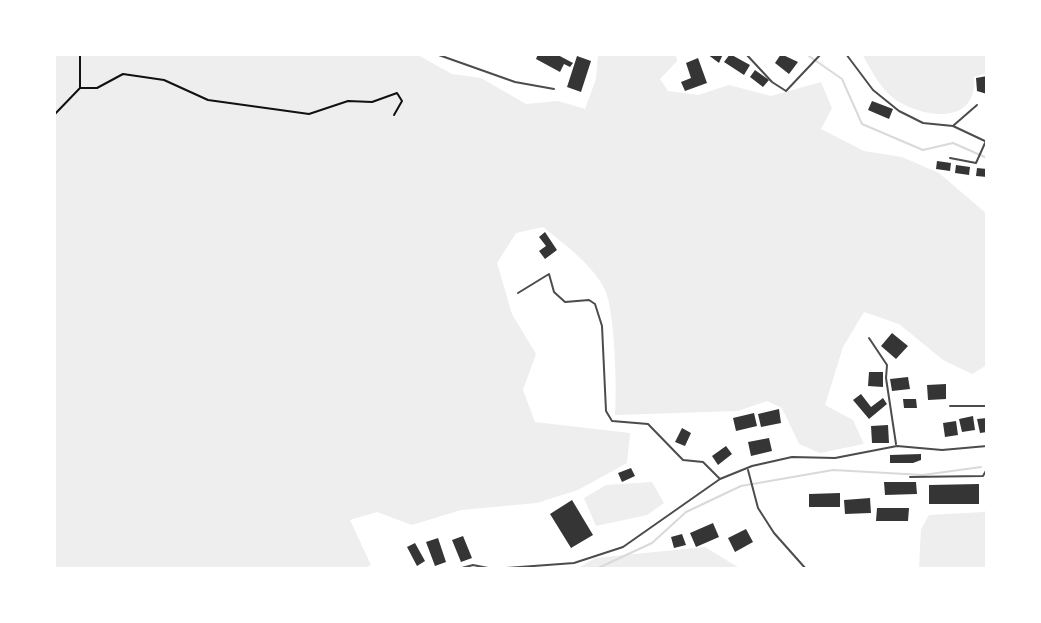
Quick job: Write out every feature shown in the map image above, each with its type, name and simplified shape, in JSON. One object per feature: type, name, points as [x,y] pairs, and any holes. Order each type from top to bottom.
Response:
[{"type":"lane","points":[[436,54],[515,82],[554,89]]},
{"type":"lane","points":[[746,54],[772,82],[786,91],[821,54]]},
{"type":"lane","points":[[846,54],[873,90],[899,111],[923,123],[953,126],[986,142],[976,163],[950,158]]},
{"type":"lane","points":[[953,126],[977,105]]},
{"type":"lane","points":[[518,293],[549,274],[554,292],[565,302],[589,300],[595,304],[602,326],[606,411],[612,421],[648,424],[683,460],[703,462],[720,479]]},
{"type":"lane","points":[[869,338],[887,365],[886,378],[897,446]]},
{"type":"lane","points":[[950,406],[987,406]]},
{"type":"lane","points":[[458,569],[473,565],[493,569],[574,563],[623,547],[720,479],[792,457],[835,458],[897,446],[942,450],[987,446]]},
{"type":"lane","points":[[910,477],[983,476],[987,469]]},
{"type":"lane","points":[[749,471],[758,508],[774,533],[806,569]]},
{"type":"path","points":[[54,115],[80,88],[80,54]]},
{"type":"path","points":[[80,88],[97,88],[123,74],[164,80],[208,100],[309,114],[348,101],[372,102],[397,93],[402,101],[394,115]]},
{"type":"shaded area","points":[[54,54],[416,54],[452,74],[481,78],[526,104],[558,101],[585,109],[596,79],[598,56],[595,54],[676,54],[677,61],[660,79],[668,91],[698,95],[729,85],[771,96],[821,82],[832,108],[821,129],[864,151],[902,157],[939,173],[987,214],[987,365],[972,374],[943,360],[899,324],[864,312],[843,347],[825,405],[853,420],[864,444],[820,453],[799,444],[782,408],[767,401],[738,411],[615,415],[613,332],[605,290],[586,264],[543,227],[516,233],[497,263],[512,314],[536,354],[523,390],[535,422],[630,433],[627,463],[578,490],[537,503],[461,510],[412,525],[377,512],[350,520],[371,565],[363,569],[54,569]]},
{"type":"shaded area","points":[[862,54],[987,54],[987,73],[974,77],[973,93],[968,104],[947,114],[934,114],[908,106],[890,96]]},
{"type":"shaded area","points":[[652,482],[664,503],[647,515],[596,526],[584,498],[606,485]]},
{"type":"shaded area","points":[[987,508],[987,569],[919,569],[921,529],[929,515],[984,512]]},
{"type":"shaded area","points":[[705,547],[741,569],[577,569],[595,558]]},
{"type":"building","points":[[538,54],[556,54],[573,63],[570,67],[564,64],[560,72],[536,59]]},
{"type":"building","points":[[707,54],[723,54],[719,63]]},
{"type":"building","points":[[730,54],[750,65],[744,75],[724,62]]},
{"type":"building","points":[[781,54],[798,62],[789,74],[775,63]]},
{"type":"building","points":[[577,56],[591,61],[581,92],[567,87]]},
{"type":"building","points":[[698,58],[707,83],[685,91],[681,82],[691,78],[686,63]]},
{"type":"building","points":[[755,70],[769,80],[763,87],[750,77]]},
{"type":"building","points":[[987,76],[987,94],[977,91],[976,78]]},
{"type":"building","points":[[872,101],[893,109],[889,119],[868,110]]},
{"type":"building","points":[[937,161],[951,163],[950,171],[936,169]]},
{"type":"building","points":[[956,165],[970,167],[969,175],[955,173]]},
{"type":"building","points":[[977,168],[987,169],[987,177],[976,176]]},
{"type":"building","points":[[545,232],[557,250],[545,259],[539,251],[546,246],[539,237]]},
{"type":"building","points":[[892,333],[908,346],[896,359],[881,346]]},
{"type":"building","points":[[869,372],[883,372],[883,387],[868,386]]},
{"type":"building","points":[[908,377],[910,389],[892,391],[890,379]]},
{"type":"building","points":[[946,384],[946,399],[928,400],[927,385]]},
{"type":"building","points":[[861,394],[871,407],[883,398],[887,404],[869,419],[853,400]]},
{"type":"building","points":[[903,399],[916,399],[917,408],[904,408]]},
{"type":"building","points":[[779,409],[781,423],[761,427],[758,414]]},
{"type":"building","points":[[754,413],[757,426],[736,431],[733,418]]},
{"type":"building","points":[[973,416],[975,430],[962,432],[959,419]]},
{"type":"building","points":[[987,418],[987,432],[980,433],[977,419]]},
{"type":"building","points":[[956,421],[958,435],[945,437],[943,423]]},
{"type":"building","points":[[888,425],[889,443],[872,443],[871,426]]},
{"type":"building","points":[[682,428],[691,433],[685,446],[675,442]]},
{"type":"building","points":[[769,438],[772,451],[751,456],[748,442]]},
{"type":"building","points":[[726,446],[732,454],[718,465],[712,456]]},
{"type":"building","points":[[921,454],[921,460],[913,463],[890,463],[890,455]]},
{"type":"building","points":[[631,468],[635,476],[622,482],[618,473]]},
{"type":"building","points":[[884,482],[916,482],[917,494],[885,495]]},
{"type":"building","points":[[979,484],[979,504],[929,504],[929,485]]},
{"type":"building","points":[[840,493],[840,507],[809,507],[809,494]]},
{"type":"building","points":[[870,498],[871,513],[845,514],[844,500]]},
{"type":"building","points":[[572,500],[593,535],[571,548],[550,514]]},
{"type":"building","points":[[877,508],[909,508],[908,521],[876,521]]},
{"type":"building","points":[[713,523],[719,537],[696,547],[690,533]]},
{"type":"building","points":[[746,529],[753,542],[735,552],[728,538]]},
{"type":"building","points":[[682,534],[686,545],[674,548],[671,537]]},
{"type":"building","points":[[463,536],[472,558],[461,562],[452,540]]},
{"type":"building","points":[[438,538],[446,562],[435,566],[426,542]]},
{"type":"building","points":[[415,543],[425,561],[417,566],[407,547]]},
{"type":"waterway","points":[[806,54],[842,79],[862,124],[923,150],[953,143],[987,158]]},
{"type":"waterway","points":[[596,569],[652,543],[686,512],[741,486],[833,470],[923,475],[981,467]]}]
